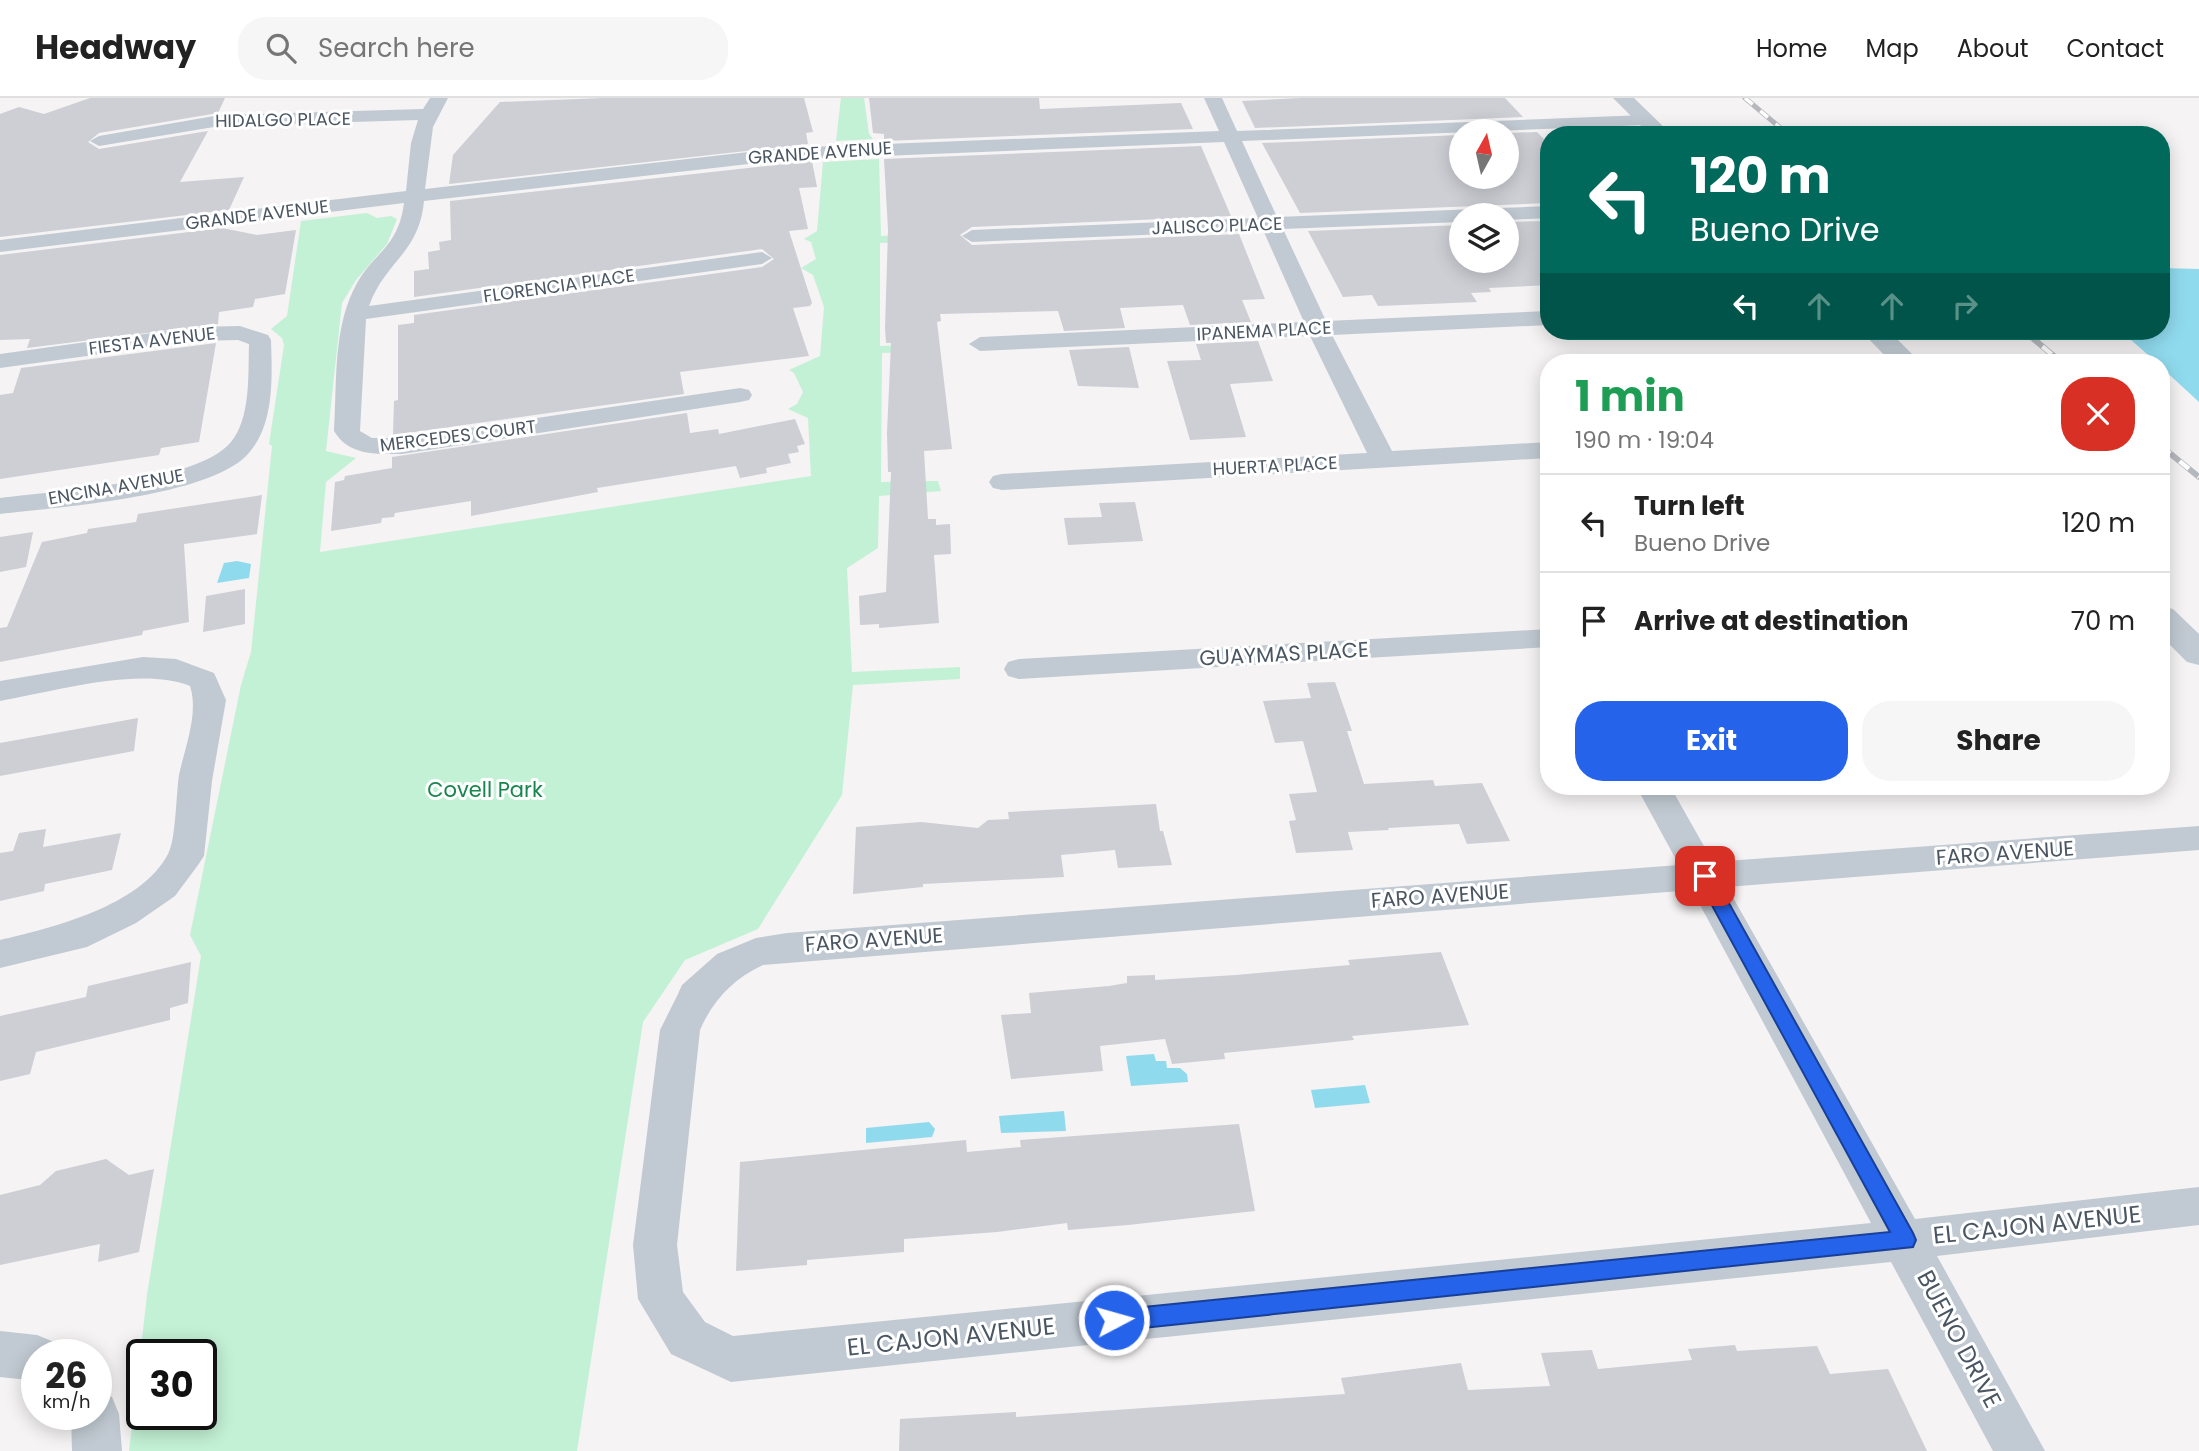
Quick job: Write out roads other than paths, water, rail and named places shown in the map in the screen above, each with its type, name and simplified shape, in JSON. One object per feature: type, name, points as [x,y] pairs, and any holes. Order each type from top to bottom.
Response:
[{"type":"street","points":[[426,114],[439,98]]},
{"type":"street","points":[[1213,98],[1318,329],[1383,460]]},
{"type":"street","points":[[1623,98],[1652,126]]},
{"type":"street","name":"HIDALGO PLACE","points":[[99,141],[210,121],[270,117],[362,119],[426,114]]},
{"type":"street","name":"MERCEDES COURT","points":[[426,114],[409,229],[367,284],[357,314],[347,431],[351,439],[368,446],[402,446],[740,395]]},
{"type":"street","name":"GRANDE AVENUE","points":[[0,246],[784,154],[1645,120]]},
{"type":"street","points":[[1519,213],[1540,212]]},
{"type":"street","name":"JALISCO PLACE","points":[[972,236],[1449,217]]},
{"type":"street","name":"FLORENCIA PLACE","points":[[357,314],[762,258]]},
{"type":"street","name":"IPANEMA PLACE","points":[[980,344],[1540,318]]},
{"type":"street","name":"FIESTA AVENUE","points":[[0,361],[195,334],[240,333],[260,340],[260,383]]},
{"type":"street","points":[[1883,340],[1898,354]]},
{"type":"street","name":"ENCINA AVENUE","points":[[0,506],[175,480],[213,467],[237,451],[250,430],[260,383]]},
{"type":"street","name":"HUERTA PLACE","points":[[1002,482],[1540,451]]},
{"type":"street","points":[[2170,625],[2199,654]]},
{"type":"street","name":"GUAYMAS PLACE","points":[[1018,669],[1540,639]]},
{"type":"street","points":[[0,691],[143,667],[176,669],[203,680],[210,701],[195,781],[186,856],[162,887],[123,913],[74,937],[0,954]]},
{"type":"street","name":"BUENO DRIVE","points":[[1658,795],[2020,1451]]},
{"type":"street","name":"FARO AVENUE","points":[[696,996],[730,964],[756,952],[787,947],[2199,838]]},
{"type":"street","name":"EL CAJON AVENUE","points":[[696,996],[680,1030],[655,1245],[656,1258],[661,1299],[688,1338],[731,1359],[1905,1240],[2199,1206]]},
{"type":"street","points":[[0,1354],[21,1356]]},
{"type":"street","points":[[95,1430],[97,1451]]},
{"type":"water","points":[[2170,268],[2199,269],[2199,402],[2170,375],[2170,354],[2147,354],[2131,340],[2170,340]]},
{"type":"water","points":[[237,561],[251,564],[249,578],[217,583],[224,563]]},
{"type":"water","points":[[1154,1054],[1156,1061],[1166,1061],[1167,1068],[1180,1068],[1187,1074],[1188,1082],[1131,1086],[1126,1056]]},
{"type":"water","points":[[1365,1085],[1370,1103],[1315,1108],[1311,1090]]},
{"type":"water","points":[[1064,1111],[1066,1131],[1001,1133],[999,1116]]},
{"type":"water","points":[[929,1122],[935,1129],[932,1137],[866,1143],[866,1128]]},
{"type":"railway","points":[[1745,98],[1778,126]]},
{"type":"railway","points":[[2035,340],[2051,354]]},
{"type":"railway","points":[[2170,453],[2199,477]]},
{"type":"park label","name":"Covell Park","points":[[485,790]]}]
